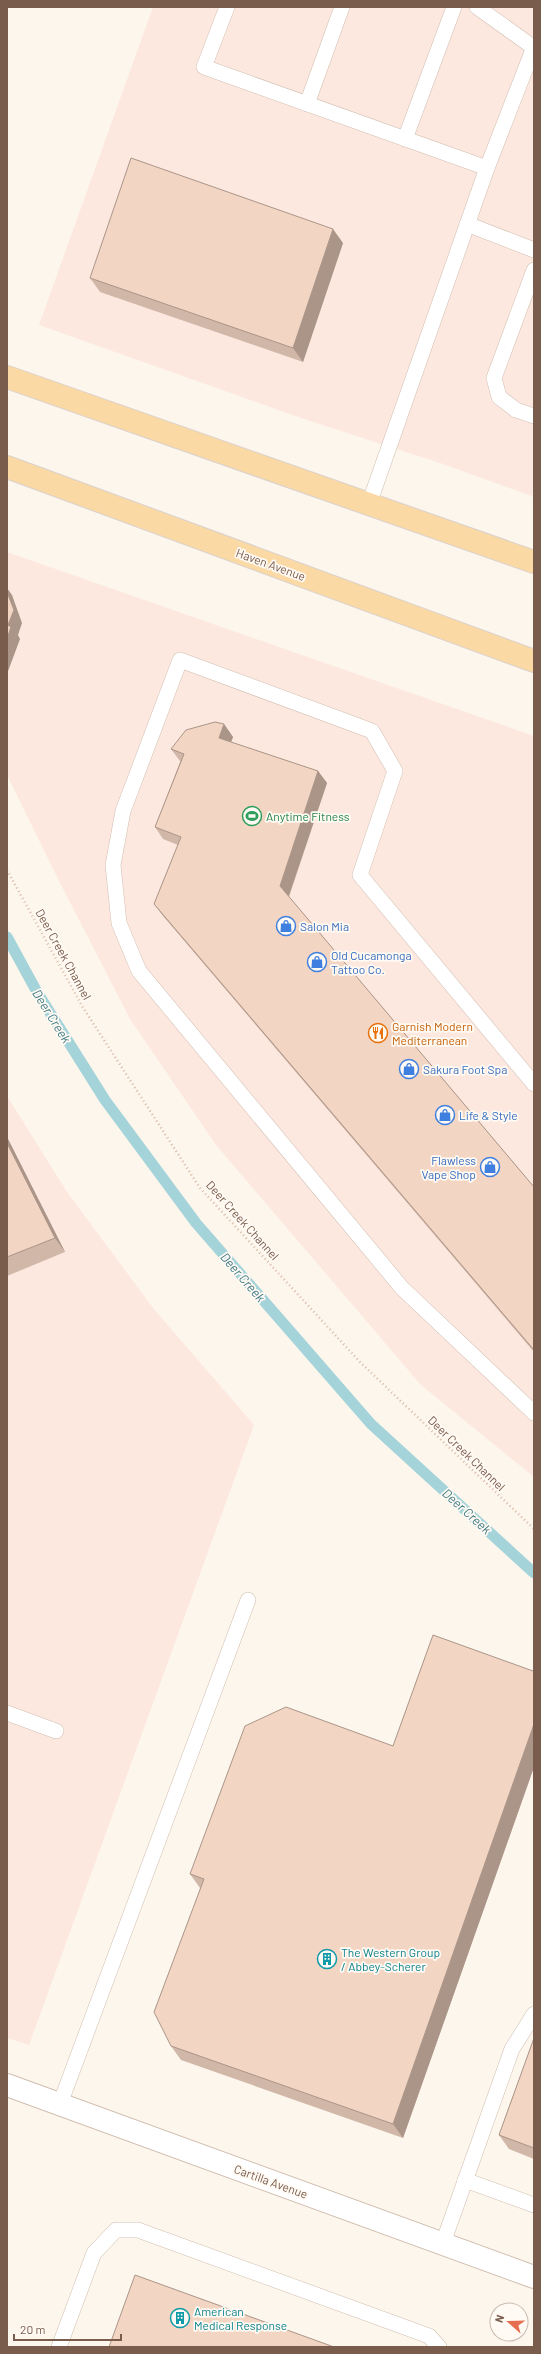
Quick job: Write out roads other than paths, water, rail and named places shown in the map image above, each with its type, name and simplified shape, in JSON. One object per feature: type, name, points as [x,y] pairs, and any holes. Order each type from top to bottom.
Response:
[{"type":"main road","points":[[7,377],[534,562]]},
{"type":"main road","name":"Haven Avenue","points":[[7,467],[534,661]]},
{"type":"street","name":"Cartilla Avenue","points":[[7,2085],[534,2277]]},
{"type":"lane","points":[[227,7],[204,67],[487,168]]},
{"type":"lane","points":[[307,104],[342,7]]},
{"type":"lane","points":[[405,139],[454,7]]},
{"type":"lane","points":[[369,504],[487,168],[533,47],[477,7]]},
{"type":"lane","points":[[467,224],[534,250]]},
{"type":"lane","points":[[534,270],[494,378],[499,397],[516,410],[534,416]]},
{"type":"lane","points":[[534,1084],[360,875],[395,771],[372,731],[180,660],[124,811],[113,865],[119,923],[139,971],[402,1288],[534,1413]]},
{"type":"lane","points":[[60,2104],[248,1600]]},
{"type":"lane","points":[[7,1713],[56,1731]]},
{"type":"lane","points":[[443,2243],[512,2050],[534,2014]]},
{"type":"lane","points":[[465,2180],[534,2205]]},
{"type":"lane","points":[[59,2347],[94,2253],[116,2230],[138,2230],[429,2336],[439,2347]]},
{"type":"waterway","name":"Deer Creek","points":[[7,937],[37,992],[105,1100],[196,1223],[371,1424],[534,1573]]},
{"type":"place","name":"Anytime Fitness","points":[[252,816]]},
{"type":"place","name":"Salon Mia","points":[[286,926]]},
{"type":"place","name":"Old Cucamonga Tattoo Co.","points":[[317,962]]},
{"type":"place","name":"Garnish Modern Mediterranean","points":[[378,1033]]},
{"type":"place","name":"Sakura Foot Spa","points":[[409,1069]]},
{"type":"place","name":"Life & Style","points":[[445,1115]]},
{"type":"place","name":"Flawless Vape Shop","points":[[490,1167]]},
{"type":"place","name":"The Western Group / Abbey-Scherer","points":[[327,1959]]},
{"type":"place","name":"American Medical Response","points":[[180,2318]]}]
